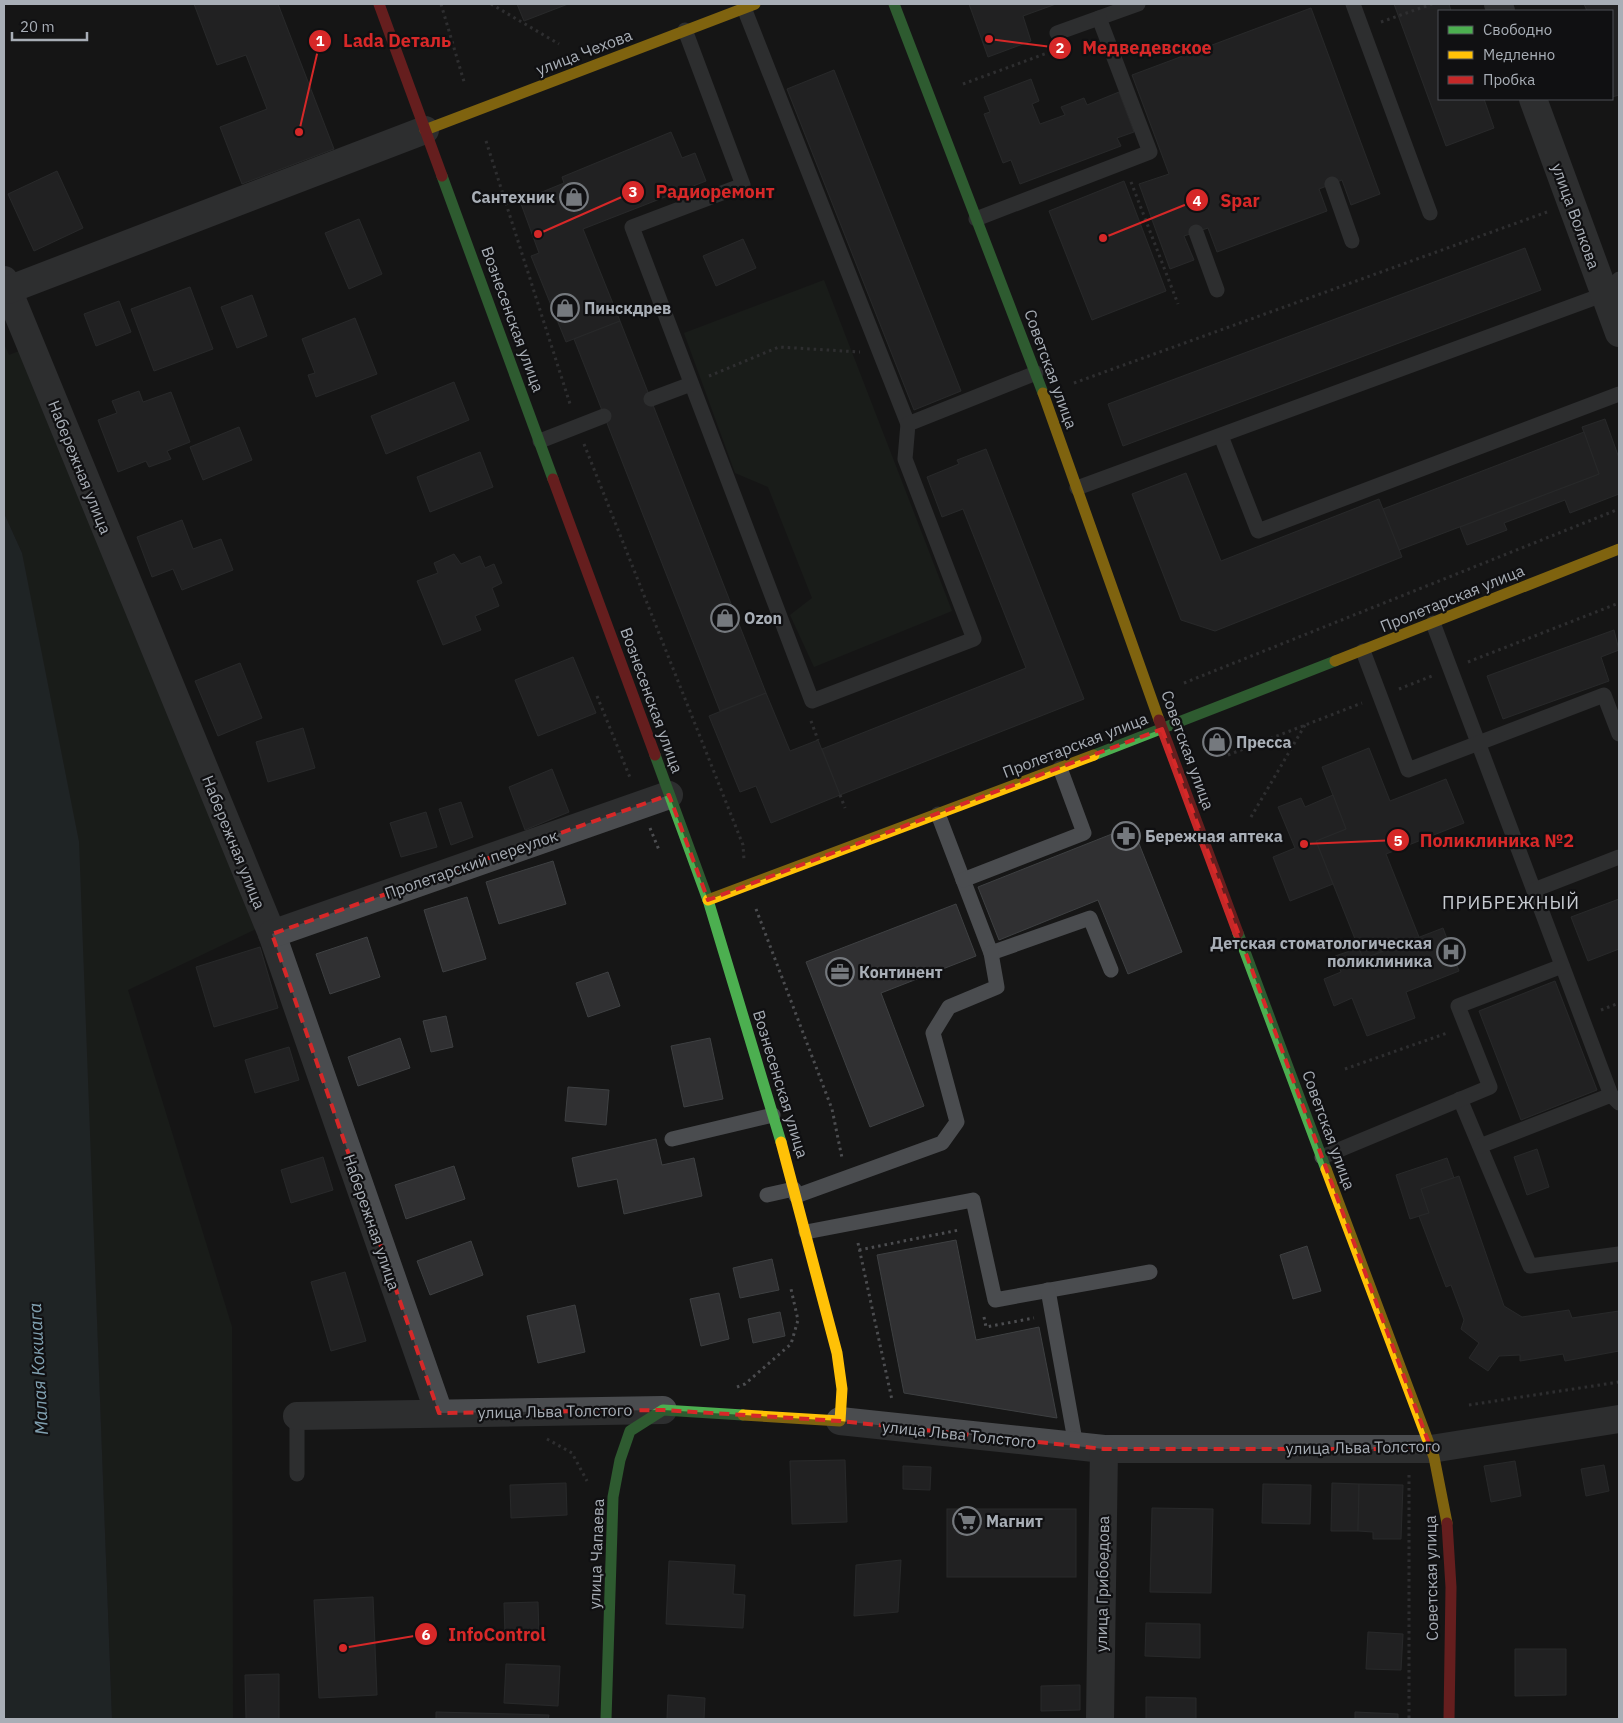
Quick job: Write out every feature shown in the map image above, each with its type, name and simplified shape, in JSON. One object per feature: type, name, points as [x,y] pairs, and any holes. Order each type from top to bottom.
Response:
[{"type":"street","name":"Вознесенская улица","points":[[379,4],[708,900],[773,1114],[837,1353],[842,1390],[840,1421]]},
{"type":"street","name":"Советская улица","points":[[894,4],[1036,373],[1162,730],[1431,1449],[1444,1491],[1450,1547],[1449,1719]]},
{"type":"street","name":"улица Чехова","points":[[425,130],[749,6]]},
{"type":"street","name":"улица Волкова","points":[[1533,100],[1572,203],[1612,286],[1619,333]]},
{"type":"street","points":[[6,285],[425,130]]},
{"type":"street","name":"Набережная улица","points":[[6,285],[272,934],[439,1412]]},
{"type":"street","name":"Пролетарская улица","points":[[708,900],[1162,730],[1619,549]]},
{"type":"street","name":"Пролетарский переулок","points":[[272,934],[669,795]]},
{"type":"street","name":"улица Льва Толстого","points":[[297,1416],[439,1412],[663,1410],[840,1421],[1104,1449],[1431,1449],[1619,1419]]},
{"type":"street","name":"улица Чапаева","points":[[606,1719],[613,1498],[620,1460],[630,1431],[663,1410]]},
{"type":"street","name":"улица Грибоедова","points":[[1100,1719],[1104,1449]]},
{"type":"lane","points":[[1057,33],[1138,4]]},
{"type":"lane","points":[[1353,4],[1430,213]]},
{"type":"lane","points":[[685,30],[744,185],[632,227],[812,701],[974,639],[905,459],[908,424],[749,6]]},
{"type":"lane","points":[[976,219],[1150,152],[1099,18]]},
{"type":"lane","points":[[1332,184],[1352,241]]},
{"type":"lane","points":[[1196,232],[1217,290]]},
{"type":"lane","points":[[1077,488],[1221,436],[1612,286]]},
{"type":"lane","points":[[908,424],[1036,373]]},
{"type":"lane","points":[[651,399],[691,384]]},
{"type":"lane","points":[[1221,436],[1258,531],[1619,394]]},
{"type":"lane","points":[[540,441],[604,416]]},
{"type":"lane","points":[[1433,624],[1562,966],[1615,1099],[1480,1146]]},
{"type":"lane","points":[[1363,650],[1408,770],[1604,694],[1619,734]]},
{"type":"lane","points":[[963,880],[1084,833],[1060,768]]},
{"type":"lane","points":[[767,1195],[795,1192],[846,1178],[942,1143],[957,1122],[933,1034],[949,1007],[997,987],[991,953],[938,814]]},
{"type":"lane","points":[[1534,890],[1619,857]]},
{"type":"lane","points":[[991,953],[1090,918],[1111,970]]},
{"type":"lane","points":[[1322,1157],[1490,1087],[1458,1006],[1562,966]]},
{"type":"lane","points":[[1460,1099],[1530,1266],[1619,1254]]},
{"type":"lane","points":[[672,1139],[773,1114]]},
{"type":"lane","points":[[806,1232],[973,1200],[995,1300],[1150,1272]]},
{"type":"lane","points":[[1048,1290],[1076,1446]]},
{"type":"lane","points":[[297,1416],[297,1474]]},
{"type":"path","points":[[441,4],[466,85]]},
{"type":"path","points":[[491,4],[559,44]]},
{"type":"path","points":[[1398,16],[1432,4]]},
{"type":"path","points":[[963,84],[1051,52]]},
{"type":"path","points":[[486,141],[577,427],[743,845],[747,886],[832,1109],[846,1178]]},
{"type":"path","points":[[1123,162],[1178,304]]},
{"type":"path","points":[[1074,383],[1572,203]]},
{"type":"path","points":[[691,384],[779,347],[880,353]]},
{"type":"path","points":[[1184,683],[1619,509]]},
{"type":"path","points":[[1228,755],[1619,603]]},
{"type":"path","points":[[597,696],[663,859]]},
{"type":"path","points":[[1251,817],[1306,725]]},
{"type":"path","points":[[840,795],[845,808]]},
{"type":"path","points":[[1345,1069],[1466,1026]]},
{"type":"path","points":[[854,1223],[893,1404]]},
{"type":"path","points":[[736,1388],[745,1384],[790,1344],[798,1320],[789,1283]]},
{"type":"path","points":[[1469,1405],[1619,1382]]},
{"type":"path","points":[[538,1434],[572,1452],[588,1480],[587,1490]]},
{"type":"path","points":[[1409,1470],[1409,1719]]},
{"type":"highlighted area","points":[[1162,729],[1431,1449],[1104,1449],[840,1421],[663,1410],[439,1413],[272,934],[669,795],[708,900]]},
{"type":"shaded area","points":[[824,280],[952,611],[814,667],[790,615],[812,598],[768,487],[735,473],[684,333]]},
{"type":"shaded area","points":[[4,344],[9,355],[27,348],[260,927],[128,990],[232,1327],[233,1719],[112,1719],[95,1275],[22,553],[4,513]]},
{"type":"water","name":"Малая Кокшага","points":[[4,513],[22,553],[79,842],[112,1719],[4,1719]]},
{"type":"building","points":[[194,4],[278,4],[334,149],[242,184],[220,127],[267,109],[246,55],[217,65]]},
{"type":"building","points":[[517,4],[568,4],[524,21]]},
{"type":"building","points":[[969,4],[1056,4],[1023,16],[1031,41],[988,57]]},
{"type":"building","points":[[1394,4],[1449,4],[1451,10],[1438,10],[1438,100],[1484,100],[1494,128],[1446,146]]},
{"type":"building","points":[[1584,4],[1619,4],[1619,95],[1613,97],[1613,10],[1587,10]]},
{"type":"building","points":[[1311,8],[1380,194],[1351,205],[1342,180],[1319,189],[1327,211],[1217,252],[1208,228],[1184,236],[1194,260],[1170,269],[1139,184],[1169,174],[1132,75]]},
{"type":"building","points":[[834,70],[961,391],[914,410],[787,89]]},
{"type":"building","points":[[1031,79],[1039,101],[1032,104],[1040,124],[1065,115],[1061,107],[1084,98],[1087,105],[1119,92],[1134,132],[1117,138],[1121,146],[1020,184],[1011,160],[1003,163],[984,114],[990,112],[984,97]]},
{"type":"building","points":[[671,132],[682,158],[695,153],[706,181],[583,229],[620,321],[566,342],[531,256],[539,253],[520,201],[564,183],[562,177]]},
{"type":"building","points":[[57,171],[83,228],[34,251],[8,194]]},
{"type":"building","points":[[1124,181],[1166,291],[1092,320],[1049,211]]},
{"type":"building","points":[[359,219],[382,274],[349,289],[325,233]]},
{"type":"building","points":[[743,239],[756,268],[716,286],[703,256]]},
{"type":"building","points":[[1525,248],[1541,290],[1123,446],[1108,404]]},
{"type":"building","points":[[190,287],[213,349],[154,371],[131,309]]},
{"type":"building","points":[[252,295],[267,336],[237,348],[221,307]]},
{"type":"building","points":[[119,301],[131,332],[96,346],[84,314]]},
{"type":"building","points":[[355,318],[377,374],[316,397],[308,375],[315,373],[302,339]]},
{"type":"building","points":[[620,321],[766,693],[720,711],[574,339]]},
{"type":"building","points":[[454,382],[469,420],[386,454],[371,416]]},
{"type":"building","points":[[139,391],[143,402],[171,392],[190,442],[167,451],[171,459],[149,467],[146,461],[118,472],[98,420],[117,413],[112,401]]},
{"type":"building","points":[[1605,419],[1619,458],[1619,494],[1570,513],[1565,500],[1504,523],[1507,530],[1467,545],[1460,527],[1599,474],[1582,427]]},
{"type":"building","points":[[239,427],[252,460],[203,480],[190,447]]},
{"type":"building","points":[[1584,432],[1599,474],[1399,550],[1383,509]]},
{"type":"building","points":[[986,449],[1084,699],[840,795],[822,749],[1026,668],[963,509],[942,517],[927,477],[959,464],[957,460]]},
{"type":"building","points":[[480,452],[493,487],[430,512],[417,477]]},
{"type":"building","points":[[1186,473],[1221,561],[1379,499],[1402,557],[1215,631],[1181,620],[1132,494]]},
{"type":"building","points":[[182,520],[193,549],[221,539],[233,570],[182,590],[173,569],[152,577],[137,537]]},
{"type":"building","points":[[454,554],[461,564],[480,556],[485,568],[494,564],[502,583],[492,588],[499,606],[475,616],[481,630],[443,645],[417,581],[438,573],[434,563]]},
{"type":"building","points":[[1614,630],[1619,650],[1601,657],[1609,681],[1503,719],[1487,676]]},
{"type":"building","points":[[573,657],[596,713],[538,736],[515,680]]},
{"type":"building","points":[[240,663],[262,718],[218,736],[195,681]]},
{"type":"building","points":[[766,693],[790,751],[818,740],[840,795],[771,823],[756,786],[740,792],[709,716]]},
{"type":"building","points":[[303,728],[315,768],[268,782],[256,742]]},
{"type":"building","points":[[1369,748],[1390,801],[1446,779],[1464,823],[1386,854],[1419,937],[1363,959],[1316,841],[1346,829],[1322,767]]},
{"type":"building","points":[[552,769],[569,812],[525,830],[509,787]]},
{"type":"building","points":[[1333,795],[1346,829],[1316,841],[1333,884],[1290,901],[1273,857],[1295,848],[1278,807],[1301,798],[1305,807]]},
{"type":"building","points":[[461,802],[473,837],[451,845],[439,809]]},
{"type":"building","points":[[426,812],[437,847],[401,857],[390,823]]},
{"type":"building","points":[[1132,826],[1182,952],[1128,974],[1098,900],[999,940],[978,887]]},
{"type":"building","points":[[553,861],[566,904],[499,924],[486,882]]},
{"type":"building","points":[[467,897],[486,959],[443,972],[424,910]]},
{"type":"building","points":[[1619,899],[1619,949],[1588,961],[1571,917]]},
{"type":"building","points":[[956,904],[976,956],[881,993],[924,1106],[870,1127],[806,962]]},
{"type":"building","points":[[1443,928],[1459,971],[1406,992],[1415,1018],[1367,1036],[1352,998],[1334,1006],[1324,979],[1341,972],[1335,956],[1359,948],[1363,959]]},
{"type":"building","points":[[367,937],[380,977],[330,994],[316,954]]},
{"type":"building","points":[[260,947],[278,1008],[214,1027],[196,967]]},
{"type":"building","points":[[608,972],[620,1006],[588,1017],[576,983]]},
{"type":"building","points":[[1555,981],[1597,1090],[1521,1120],[1479,1011]]},
{"type":"building","points":[[446,1016],[453,1047],[431,1052],[423,1021]]},
{"type":"building","points":[[400,1038],[410,1068],[358,1086],[348,1057]]},
{"type":"building","points":[[710,1038],[723,1099],[684,1107],[671,1046]]},
{"type":"building","points":[[289,1047],[299,1080],[255,1093],[245,1060]]},
{"type":"building","points":[[568,1087],[609,1090],[606,1125],[565,1121]]},
{"type":"building","points":[[656,1139],[662,1165],[694,1158],[702,1196],[624,1214],[617,1179],[578,1187],[572,1158]]},
{"type":"building","points":[[1537,1149],[1549,1187],[1527,1195],[1514,1157]]},
{"type":"building","points":[[323,1157],[333,1190],[291,1203],[281,1170]]},
{"type":"building","points":[[1447,1158],[1454,1178],[1421,1189],[1429,1213],[1410,1219],[1396,1175]]},
{"type":"building","points":[[454,1166],[465,1199],[406,1219],[395,1185]]},
{"type":"building","points":[[1459,1176],[1504,1306],[1522,1317],[1569,1310],[1572,1318],[1619,1311],[1619,1351],[1565,1361],[1563,1354],[1520,1361],[1520,1355],[1499,1356],[1488,1371],[1469,1358],[1479,1343],[1461,1329],[1464,1320],[1451,1285],[1446,1287],[1419,1216],[1429,1213],[1421,1189]]},
{"type":"building","points":[[956,1240],[976,1340],[1039,1327],[1057,1418],[904,1393],[877,1255]]},
{"type":"building","points":[[471,1241],[483,1275],[430,1295],[417,1261]]},
{"type":"building","points":[[1307,1246],[1321,1291],[1293,1299],[1280,1255]]},
{"type":"building","points":[[772,1259],[779,1290],[740,1298],[733,1268]]},
{"type":"building","points":[[345,1272],[366,1341],[331,1351],[311,1282]]},
{"type":"building","points":[[719,1293],[729,1339],[701,1346],[690,1299]]},
{"type":"building","points":[[575,1305],[585,1352],[538,1363],[527,1316]]},
{"type":"building","points":[[780,1312],[785,1336],[753,1343],[748,1319]]},
{"type":"building","points":[[845,1460],[847,1522],[792,1524],[790,1461]]},
{"type":"building","points":[[1515,1461],[1521,1496],[1491,1502],[1484,1466]]},
{"type":"building","points":[[1604,1465],[1609,1491],[1586,1496],[1581,1469]]},
{"type":"building","points":[[903,1466],[931,1467],[930,1490],[903,1489]]},
{"type":"building","points":[[566,1483],[567,1515],[511,1518],[510,1485]]},
{"type":"building","points":[[1332,1483],[1359,1484],[1358,1531],[1331,1531]]},
{"type":"building","points":[[1263,1484],[1311,1485],[1310,1524],[1262,1523]]},
{"type":"building","points":[[1359,1484],[1403,1485],[1401,1539],[1373,1539],[1373,1532],[1358,1531]]},
{"type":"building","points":[[1152,1508],[1213,1509],[1211,1593],[1150,1592]]},
{"type":"building","points":[[947,1509],[1076,1509],[1076,1577],[947,1577]]},
{"type":"building","points":[[901,1560],[898,1612],[854,1616],[856,1565]]},
{"type":"building","points":[[669,1561],[735,1565],[733,1594],[745,1595],[743,1628],[666,1624]]},
{"type":"building","points":[[373,1597],[377,1695],[319,1698],[314,1600]]},
{"type":"building","points":[[538,1602],[539,1634],[505,1635],[504,1603]]},
{"type":"building","points":[[1146,1623],[1200,1624],[1200,1658],[1145,1656]]},
{"type":"building","points":[[1368,1632],[1403,1634],[1401,1670],[1366,1669]]},
{"type":"building","points":[[1515,1649],[1566,1649],[1566,1695],[1515,1696]]},
{"type":"building","points":[[506,1664],[560,1666],[558,1706],[504,1703]]},
{"type":"building","points":[[279,1674],[279,1719],[246,1719],[245,1675]]},
{"type":"building","points":[[1080,1685],[1080,1710],[1041,1711],[1041,1686]]},
{"type":"building","points":[[668,1695],[705,1698],[704,1719],[667,1719]]},
{"type":"building","points":[[1146,1697],[1196,1698],[1196,1719],[1146,1719]]},
{"type":"building","points":[[436,1712],[549,1715],[548,1719],[436,1719]]},
{"type":"building","points":[[1355,1712],[1398,1714],[1398,1719],[1355,1719]]},
{"type":"traffic: fast","points":[[894,4],[1043,393]]},
{"type":"traffic: fast","points":[[442,176],[553,479]]},
{"type":"traffic: fast","points":[[1094,755],[1335,661]]},
{"type":"traffic: fast","points":[[655,755],[708,900],[781,1142]]},
{"type":"traffic: fast","points":[[1238,933],[1326,1169]]},
{"type":"traffic: fast","points":[[606,1719],[613,1497],[620,1460],[630,1431],[663,1410],[743,1415]]},
{"type":"traffic: slow","points":[[425,130],[755,4]]},
{"type":"traffic: slow","points":[[1043,393],[1159,720]]},
{"type":"traffic: slow","points":[[1335,661],[1619,549]]},
{"type":"traffic: slow","points":[[708,900],[1094,755]]},
{"type":"traffic: slow","points":[[743,1415],[840,1421],[842,1389],[837,1353],[781,1142]]},
{"type":"traffic: slow","points":[[1326,1169],[1434,1457],[1447,1523]]},
{"type":"traffic: jam","points":[[379,4],[442,176]]},
{"type":"traffic: jam","points":[[553,479],[655,755]]},
{"type":"traffic: jam","points":[[1159,720],[1238,933]]},
{"type":"traffic: jam","points":[[1447,1523],[1451,1587],[1449,1719]]},
{"type":"place","name":"Медведевское","points":[[989,39]]},
{"type":"place","name":"Lada Dеталь","points":[[299,132]]},
{"type":"place","name":"Сантехник","points":[[574,197]]},
{"type":"place","name":"Радиоремонт","points":[[538,234]]},
{"type":"place","name":"Spar","points":[[1103,238]]},
{"type":"place","name":"Пинскдрев","points":[[565,308]]},
{"type":"place","name":"Ozon","points":[[725,618]]},
{"type":"place","name":"Пресса","points":[[1217,742]]},
{"type":"place","name":"Бережная аптека","points":[[1126,836]]},
{"type":"place","name":"Поликлиника №2","points":[[1304,844]]},
{"type":"place","name":"Детская стоматологическая поликлиника","points":[[1451,952]]},
{"type":"place","name":"Континент","points":[[840,972]]},
{"type":"place","name":"Магнит","points":[[967,1521]]},
{"type":"place","name":"InfoControl","points":[[343,1648]]},
{"type":"district","name":"ПРИБРЕЖНЫЙ","points":[[1511,902]]}]
